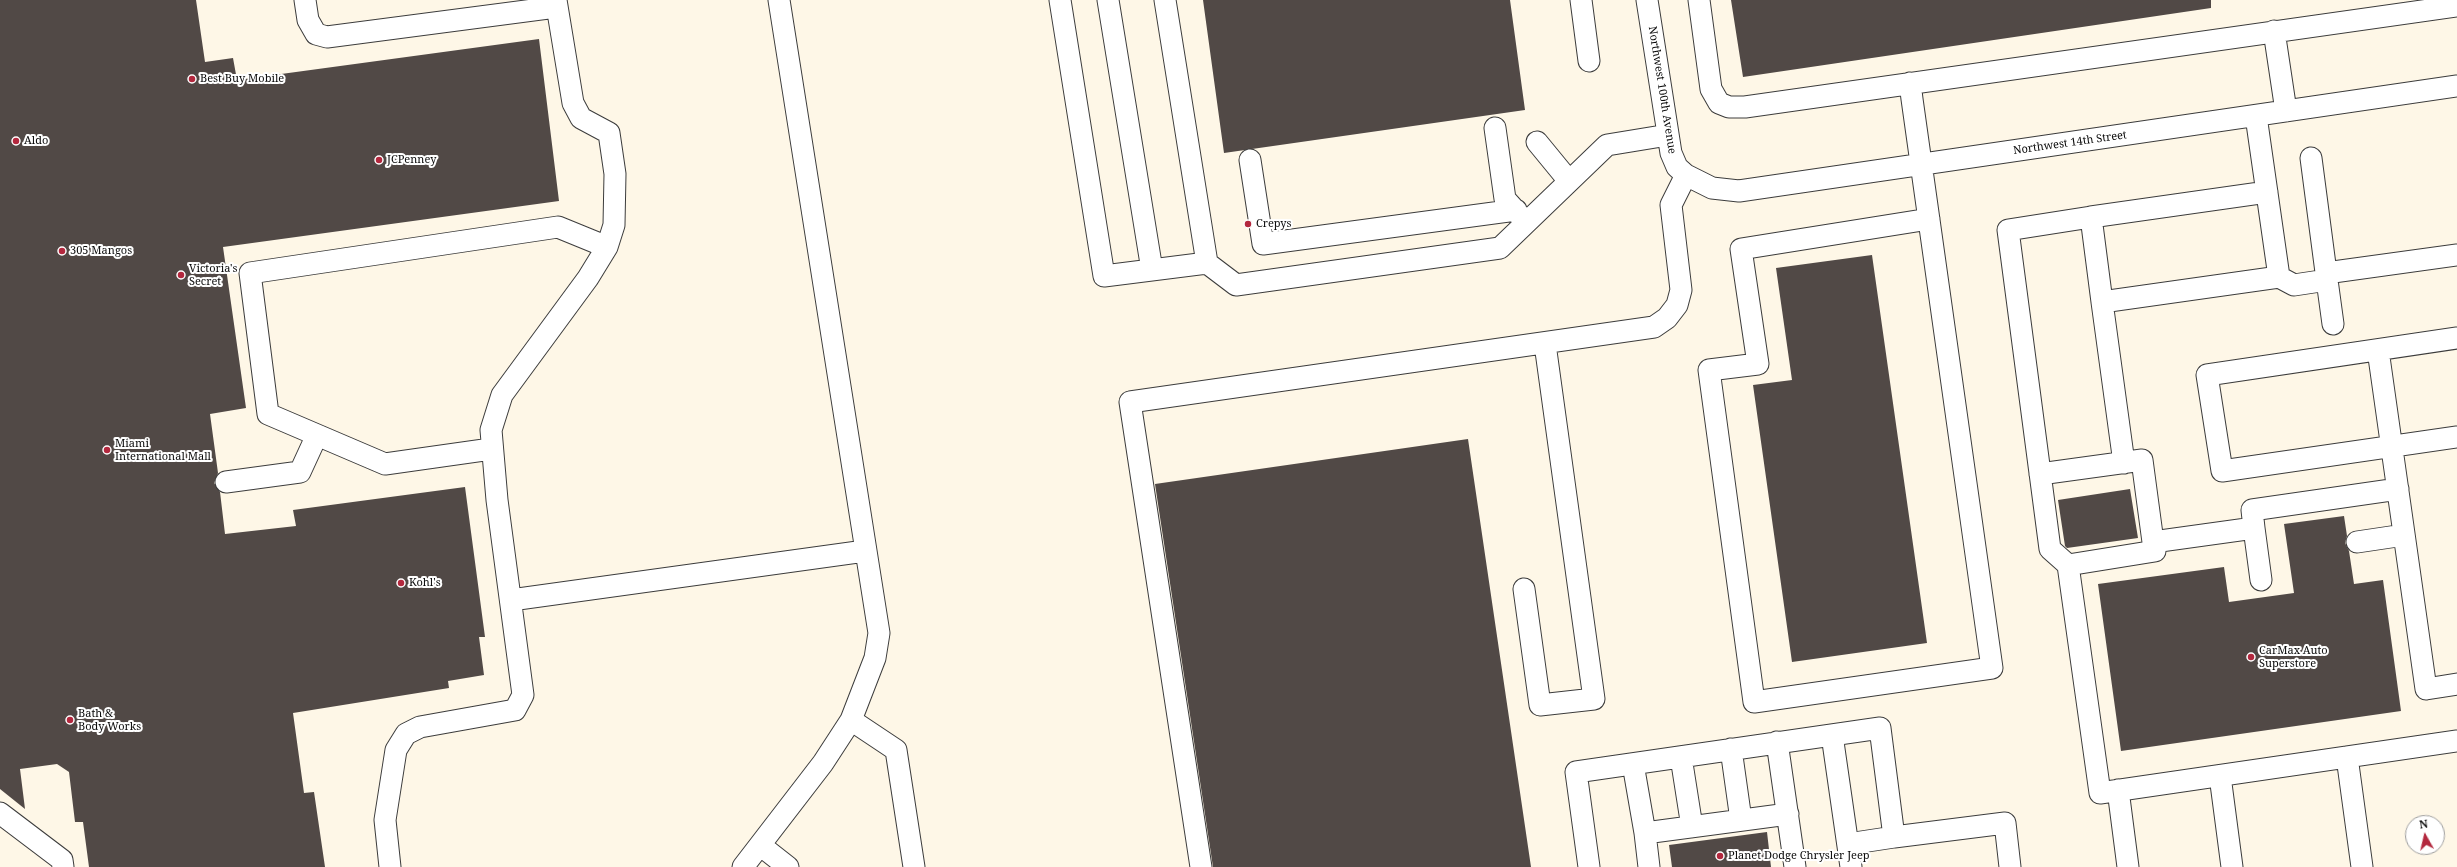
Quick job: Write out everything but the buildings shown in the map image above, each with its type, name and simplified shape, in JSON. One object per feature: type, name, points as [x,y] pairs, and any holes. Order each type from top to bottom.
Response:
[{"type":"street","points":[[305,0],[308,20],[316,34],[327,37],[556,4],[573,103],[581,118],[609,133],[615,174],[614,224],[607,247],[588,278],[502,395],[491,430],[491,449],[524,695],[515,710],[420,726],[406,734],[396,750],[385,820],[390,867]]},
{"type":"street","points":[[743,867],[823,763],[852,720],[875,658],[879,633],[779,0]]},
{"type":"street","points":[[1060,0],[1104,276],[1207,263]]},
{"type":"street","points":[[1108,0],[1152,270]]},
{"type":"street","points":[[1165,0],[1207,263],[1236,285],[1500,248],[1521,216],[1569,181],[1606,145],[1668,135]]},
{"type":"street","points":[[1581,0],[1589,60]]},
{"type":"street","name":"Northwest 100th Avenue","points":[[1647,0],[1671,153],[1677,167],[1686,175]]},
{"type":"street","points":[[1699,0],[1711,88],[1714,96],[1724,105],[1745,107],[2457,6]]},
{"type":"street","points":[[2274,31],[2286,111]]},
{"type":"street","points":[[1910,83],[1992,668],[1754,702],[1709,370],[1758,364],[1741,248],[1929,219]]},
{"type":"street","name":"Northwest 14th Street","points":[[1686,175],[1712,188],[1739,191],[2457,86]]},
{"type":"street","points":[[2256,116],[2279,277]]},
{"type":"street","points":[[1495,128],[1505,199],[1521,216]]},
{"type":"street","points":[[1537,142],[1569,181]]},
{"type":"street","points":[[2311,158],[2333,324]]},
{"type":"street","points":[[1250,160],[1263,244],[1521,216]]},
{"type":"street","points":[[1201,867],[1130,402],[1544,344],[1654,327],[1668,318],[1677,305],[1681,290],[1671,206],[1686,175]]},
{"type":"street","points":[[2267,192],[2008,230],[2050,549],[2068,565],[2100,793],[2457,741]]},
{"type":"street","points":[[2091,218],[2124,463]]},
{"type":"street","points":[[491,449],[385,464],[268,414],[250,273],[558,227],[607,247]]},
{"type":"street","points":[[2102,302],[2279,277],[2294,285],[2327,277],[2457,255]]},
{"type":"street","points":[[2457,338],[2206,375],[2222,472],[2457,437]]},
{"type":"street","points":[[1524,590],[1540,705],[1594,699],[1544,344]]},
{"type":"street","points":[[2378,350],[2426,689],[2457,684]]},
{"type":"street","points":[[226,482],[300,472],[317,435]]},
{"type":"street","points":[[2040,474],[2142,460],[2155,551],[2068,565]]},
{"type":"street","points":[[2262,580],[2252,510],[2398,489]]},
{"type":"street","points":[[2153,542],[2254,528]]},
{"type":"street","points":[[2356,542],[2404,535]]},
{"type":"street","points":[[511,600],[866,551]]},
{"type":"street","points":[[852,720],[896,750],[914,867]]},
{"type":"street","points":[[1589,867],[1576,772],[1880,728],[1894,837]]},
{"type":"street","points":[[1832,735],[1851,867]]},
{"type":"street","points":[[1778,742],[1795,867]]},
{"type":"street","points":[[1731,749],[1741,820]]},
{"type":"street","points":[[1681,757],[1692,826]]},
{"type":"street","points":[[2347,757],[2362,867]]},
{"type":"street","points":[[1633,764],[1649,867]]},
{"type":"street","points":[[2220,776],[2232,867]]},
{"type":"street","points":[[2118,790],[2128,867]]},
{"type":"street","points":[[0,814],[62,860],[63,867]]},
{"type":"street","points":[[1644,833],[1788,814]]},
{"type":"street","points":[[1848,844],[2005,823],[2010,867]]},
{"type":"street","points":[[760,845],[788,867]]},
{"type":"place","name":"Best Buy Mobile","points":[[192,79]]},
{"type":"place","name":"Aldo","points":[[16,141]]},
{"type":"place","name":"JCPenney","points":[[379,160]]},
{"type":"place","name":"Crepys","points":[[1248,224]]},
{"type":"place","name":"305 Mangos","points":[[62,251]]},
{"type":"place","name":"Victoria's Secret","points":[[181,275]]},
{"type":"place","name":"Miami International Mall","points":[[107,450]]},
{"type":"place","name":"Kohl's","points":[[401,583]]},
{"type":"place","name":"CarMax Auto Superstore","points":[[2251,657]]},
{"type":"place","name":"Bath & Body Works","points":[[70,720]]},
{"type":"place","name":"Planet Dodge Chrysler Jeep","points":[[1720,856]]}]
